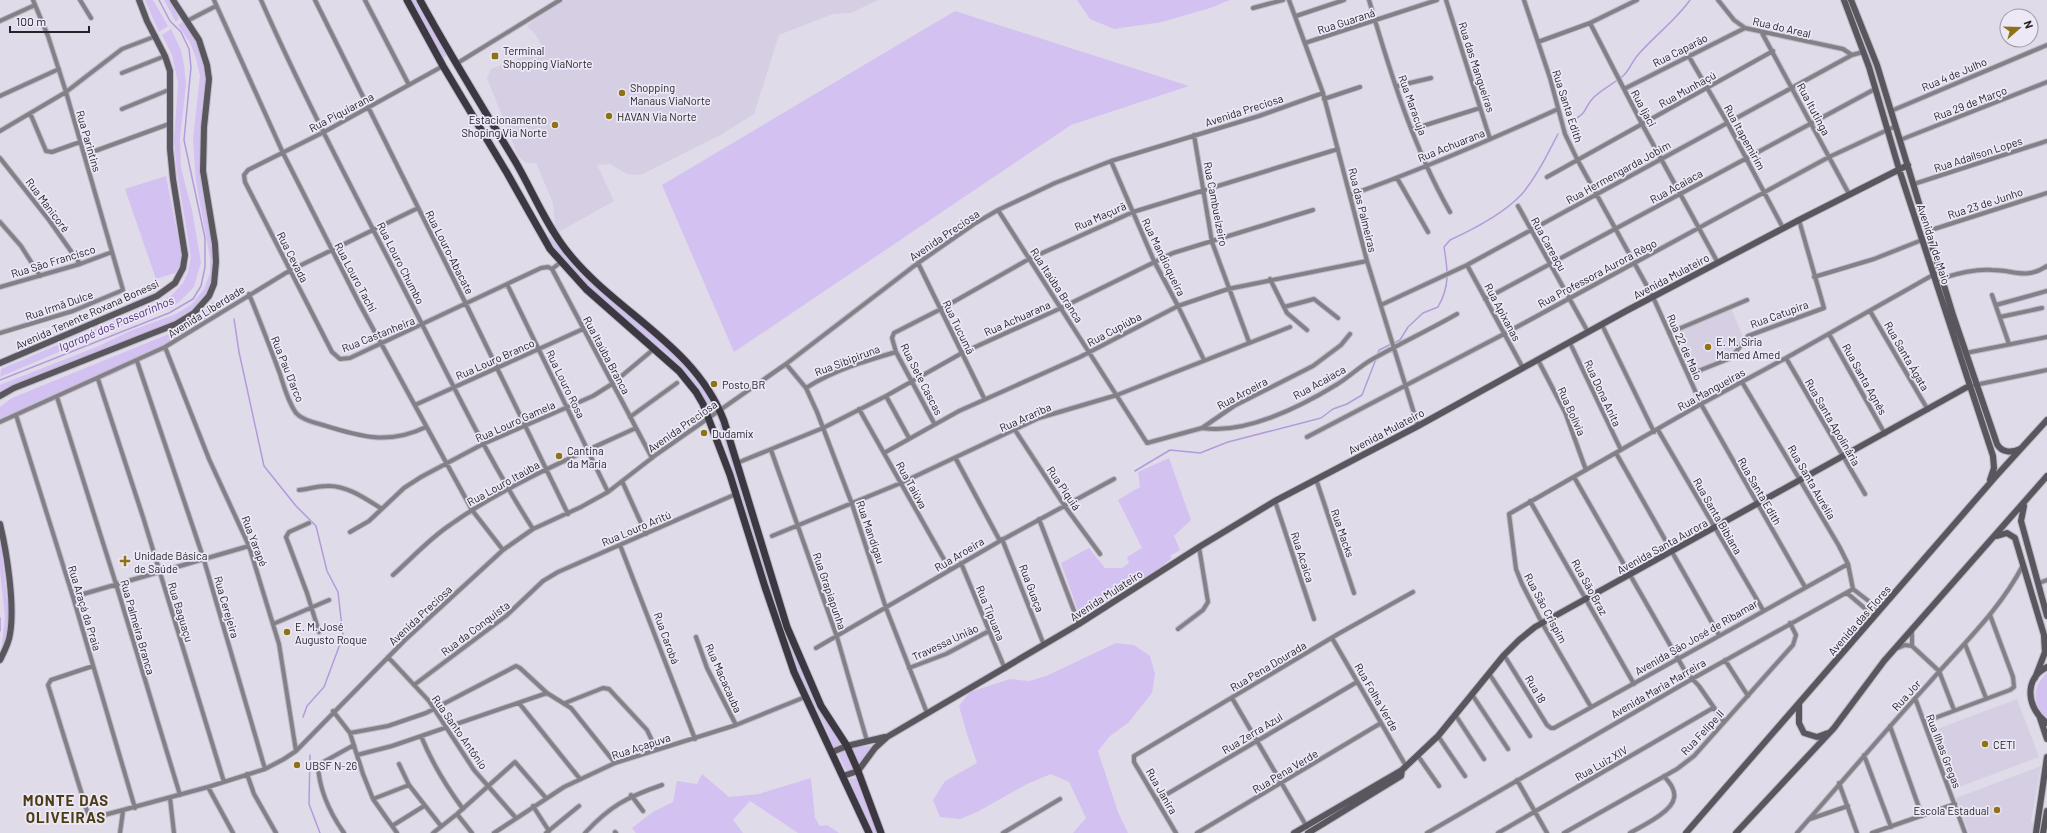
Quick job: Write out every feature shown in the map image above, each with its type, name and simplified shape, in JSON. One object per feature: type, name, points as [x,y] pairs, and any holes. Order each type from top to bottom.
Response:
[{"type":"main road","points":[[407,0],[443,66],[510,178],[547,244],[561,262],[586,289],[655,348],[685,378],[696,392],[709,418],[736,494],[780,635],[805,697],[869,833]]},
{"type":"main road","points":[[420,0],[456,64],[516,162],[565,250],[611,297],[684,358],[704,383],[720,410],[775,590],[797,652],[821,706],[847,746],[858,770],[881,833]]},
{"type":"street","name":"Rua Parintins","points":[[33,0],[66,92],[123,290]]},
{"type":"street","points":[[80,0],[91,18]]},
{"type":"street","name":"Avenida Tenente Roxana Bonessi","points":[[0,363],[157,296],[175,283],[183,268],[185,254],[173,179],[169,124],[171,76],[165,56],[147,21],[139,0]]},
{"type":"street","points":[[0,396],[21,386],[176,324],[198,309],[212,290],[216,274],[215,244],[203,171],[204,126],[208,72],[199,40],[173,0]]},
{"type":"street","name":"Rua Louro Tachi","points":[[214,0],[283,152],[331,249],[445,463],[472,510],[503,550]]},
{"type":"street","name":"Rua Louro Chumbo","points":[[261,0],[324,132],[453,387],[508,490],[533,529]]},
{"type":"street","name":"Rua Louro-Abacate","points":[[315,0],[466,304],[568,514]]},
{"type":"street","points":[[365,0],[409,85]]},
{"type":"street","points":[[456,64],[560,0]]},
{"type":"street","points":[[1252,8],[1283,0]]},
{"type":"street","name":"Rua das Palmeiras","points":[[1289,0],[1306,43],[1324,99],[1367,261],[1418,426]]},
{"type":"street","points":[[1296,16],[1344,0]]},
{"type":"street","name":"Rua Maracuja","points":[[1369,0],[1412,129],[1426,164],[1450,212]]},
{"type":"street","name":"Rua Guaraná","points":[[1306,43],[1437,0]]},
{"type":"street","name":"Rua das Mangueiras","points":[[1446,0],[1490,139]]},
{"type":"street","name":"Rua Santa Edith","points":[[1524,0],[1565,134],[1652,298]]},
{"type":"street","points":[[1538,42],[1590,23],[1637,0]]},
{"type":"street","name":"Rua do Areal","points":[[1718,0],[1734,20],[1745,28],[1762,33],[1843,49],[1852,55]]},
{"type":"street","name":"Avenida 7 de Maio","points":[[1844,0],[1863,52],[1933,275],[1994,461],[1993,475],[1982,492]]},
{"type":"street","name":"Avenida 7 de Maio","points":[[1851,0],[1874,58],[1966,353],[1999,447],[2006,451],[2013,452],[2025,446]]},
{"type":"street","points":[[0,14],[1,20],[35,5]]},
{"type":"street","points":[[187,21],[216,6]]},
{"type":"street","name":"Rua Ijaci","points":[[1590,23],[1642,124],[1662,158],[1718,263]]},
{"type":"street","name":"Rua Caparão","points":[[1624,89],[1688,55],[1745,28]]},
{"type":"street","name":"Rua Itutinga","points":[[1762,33],[1849,194]]},
{"type":"street","points":[[0,131],[66,92],[122,49],[156,36]]},
{"type":"street","name":"Rua 4 de Julho","points":[[1891,111],[2047,45]]},
{"type":"street","name":"Rua Munhaçú","points":[[1547,177],[1772,51]]},
{"type":"street","name":"Rua Hermengarda Jobim","points":[[1381,305],[1467,265],[1791,87],[1852,55],[1863,52]]},
{"type":"street","name":"Rua Itapemirim","points":[[1688,55],[1727,122],[1783,228]]},
{"type":"street","points":[[122,73],[165,56]]},
{"type":"street","name":"Rua Piquiarana","points":[[248,170],[324,132],[443,66]]},
{"type":"street","points":[[0,96],[58,69]]},
{"type":"street","points":[[1397,86],[1431,78]]},
{"type":"street","name":"Rua 29 de Março","points":[[1900,140],[2047,82]]},
{"type":"street","points":[[1324,99],[1360,87]]},
{"type":"street","points":[[122,109],[171,89]]},
{"type":"street","name":"Rua Acaiaca","points":[[1485,298],[1551,264],[1875,89]]},
{"type":"street","name":"Avenida Preciosa","points":[[93,666],[49,682],[88,814],[97,817],[135,808],[224,782],[284,760],[296,751],[333,711],[388,657],[503,550],[533,529],[568,514],[608,492],[652,458],[786,364],[918,263],[998,210],[1055,183],[1111,161],[1259,116],[1322,93]]},
{"type":"street","points":[[1412,129],[1480,108]]},
{"type":"street","name":"Rua Achuarana","points":[[1350,195],[1397,178],[1426,164],[1490,139],[1558,109]]},
{"type":"street","points":[[30,113],[46,151],[52,152],[80,142]]},
{"type":"street","points":[[84,155],[169,124]]},
{"type":"street","name":"Rua Professora Aurora Rêgo","points":[[1307,437],[1504,334],[1569,297],[1634,264],[1829,157],[1896,126]]},
{"type":"street","name":"Rua Cambueizeiro","points":[[1194,135],[1212,242],[1228,289],[1249,342]]},
{"type":"street","name":"Rua Adaílson Lopes","points":[[1914,184],[2047,141]]},
{"type":"street","name":"Rua Maçurã","points":[[893,343],[892,338],[894,333],[941,310],[1029,259],[1133,212],[1338,149]]},
{"type":"street","name":"Rua Manicoré","points":[[0,158],[49,220],[80,264]]},
{"type":"street","name":"Rua Mandioqueira","points":[[1111,161],[1154,261],[1204,360]]},
{"type":"street","name":"Avenida Mulateiro","points":[[858,770],[875,748],[887,737],[927,712],[1005,669],[1079,624],[1199,547],[1275,501],[1418,426],[1588,332],[1783,228],[1908,165]]},
{"type":"street","name":"Rua Cevada","points":[[248,170],[244,175],[245,182],[289,271],[332,352]]},
{"type":"street","points":[[1397,178],[1428,232]]},
{"type":"street","name":"Rua 23 de Junho","points":[[1928,231],[2047,193]]},
{"type":"street","name":"Rua Careaçu","points":[[1518,206],[1588,332]]},
{"type":"street","name":"Avenida Liberdade","points":[[0,422],[98,379],[165,347],[289,271],[331,249],[418,208]]},
{"type":"street","name":"Rua Itaúba Branca","points":[[998,210],[1138,430]]},
{"type":"street","name":"Rua Achuarana","points":[[737,463],[823,428],[886,396],[962,353],[1061,308],[1154,261],[1173,253],[1313,210]]},
{"type":"street","name":"Rua Catupira","points":[[1688,375],[1731,358],[1748,336],[1824,308],[1799,220]]},
{"type":"street","points":[[0,222],[21,246],[40,276]]},
{"type":"street","points":[[1814,277],[1874,259],[1922,240]]},
{"type":"street","name":"Rua São Francisco","points":[[0,287],[80,264],[112,252]]},
{"type":"street","name":"Rua Cupiúba","points":[[884,453],[934,423],[984,398],[1089,352],[1178,306],[1228,289],[1270,279],[1367,261]]},
{"type":"street","points":[[552,269],[561,262]]},
{"type":"street","name":"Rua Tucumã","points":[[918,263],[984,398]]},
{"type":"street","name":"Rua Apixanas","points":[[1467,265],[1523,368]]},
{"type":"street","points":[[1943,278],[1974,270],[1994,270],[2021,275],[2032,273],[2047,266]]},
{"type":"street","name":"Rua Castanheira","points":[[332,352],[337,357],[345,358],[382,344],[541,268],[548,267],[552,269]]},
{"type":"street","name":"Rua Itaúba Branca","points":[[552,269],[652,458]]},
{"type":"street","name":"Rua Mangueiras","points":[[1512,511],[1940,271]]},
{"type":"street","points":[[1270,279],[1291,318],[1308,330]]},
{"type":"street","name":"Rua Louro Rosa","points":[[507,284],[608,492]]},
{"type":"street","name":"Rua Irmã Dulce","points":[[0,332],[73,312],[123,290]]},
{"type":"street","points":[[1996,305],[2047,291]]},
{"type":"street","name":"Rua Pau D'arco","points":[[250,294],[289,398],[299,415],[316,423],[370,438],[391,438],[414,433],[426,427]]},
{"type":"street","points":[[1992,295],[2009,344]]},
{"type":"street","name":"Rua 22 de Maio","points":[[1652,298],[1701,404]]},
{"type":"street","points":[[1284,307],[1314,299],[1338,318]]},
{"type":"street","points":[[1669,333],[1748,300]]},
{"type":"street","points":[[2000,317],[2042,308]]},
{"type":"street","name":"Rua Santa Ágata","points":[[1870,311],[1928,410]]},
{"type":"street","name":"Rua Acaiaca","points":[[1202,428],[1228,430],[1242,427],[1277,414],[1336,385],[1372,359],[1394,349],[1457,314]]},
{"type":"street","name":"Rua Santa Bibiana","points":[[1602,325],[1656,431],[1763,610]]},
{"type":"street","name":"Rua Arariba","points":[[772,536],[852,504],[956,459],[1039,418],[1117,395],[1290,327]]},
{"type":"street","name":"Rua Louro Branco","points":[[415,405],[453,387],[497,369],[583,328]]},
{"type":"street","name":"Rua Aroeira","points":[[1138,430],[1145,442],[1149,443],[1202,428],[1234,406],[1313,366],[1341,345],[1350,334]]},
{"type":"street","name":"Rua Santa Agnês","points":[[1829,334],[1885,434]]},
{"type":"street","points":[[1966,353],[2047,337]]},
{"type":"street","name":"Rua Sete Cascas","points":[[893,343],[896,352],[934,423]]},
{"type":"street","name":"Rua Dona Anita","points":[[1570,343],[1620,450]]},
{"type":"street","name":"Rua Yarapé","points":[[165,347],[209,459],[249,546],[273,624],[283,665],[296,751]]},
{"type":"street","name":"Rua Louro Gamela","points":[[350,532],[369,521],[404,488],[445,463],[483,444],[593,396],[612,384],[655,348]]},
{"type":"street","name":"Rua Sibipiruna","points":[[806,388],[825,376],[896,352]]},
{"type":"street","name":"Rua Santa Apolinária","points":[[1786,358],[1842,457],[1865,494]]},
{"type":"street","name":"Rua Bolívia","points":[[1538,360],[1565,412],[1586,470]]},
{"type":"street","name":"Rua Cerejeira","points":[[137,361],[204,560],[265,768]]},
{"type":"street","name":"Rua Mandigau","points":[[786,364],[806,388],[823,428],[852,504],[886,608],[927,712]]},
{"type":"street","points":[[1969,386],[2047,370]]},
{"type":"street","name":"Rua Baguaçu","points":[[98,379],[160,572],[224,782]]},
{"type":"street","name":"Rua Santa Aurélia","points":[[1742,382],[1801,480],[1848,564],[1853,581],[1853,589]]},
{"type":"street","points":[[630,417],[677,383]]},
{"type":"street","name":"Avenida Santa Aurora","points":[[1404,768],[1438,736],[1456,716],[1490,675],[1504,655],[1519,640],[1542,623],[1885,434],[1969,386]]},
{"type":"street","points":[[886,396],[909,438]]},
{"type":"street","name":"Rua Palmeira Branca","points":[[57,397],[180,795]]},
{"type":"street","name":"Rua Santa Edith","points":[[1701,404],[1805,587]]},
{"type":"street","name":"Rua Taiúva","points":[[860,410],[950,570]]},
{"type":"street","name":"Rua Araçá da Praia","points":[[16,415],[73,597],[135,808]]},
{"type":"street","name":"Avenida das Flores","points":[[1686,833],[1856,639],[1982,492],[2047,420]]},
{"type":"street","name":"Rua Louro Itaúba","points":[[393,576],[441,531],[472,510],[546,470],[636,428]]},
{"type":"street","name":"Rua Piquiá","points":[[1016,430],[1064,505],[1100,554]]},
{"type":"street","name":"Rua Grapiapunha","points":[[771,450],[837,637],[867,741]]},
{"type":"street","points":[[1616,453],[1719,635]]},
{"type":"street","name":"Rua Guaça","points":[[956,459],[1001,540],[1044,645]]},
{"type":"street","points":[[1736,833],[1834,728],[1866,684],[1894,650],[1996,536],[2047,476]]},
{"type":"street","points":[[1574,477],[1678,660],[1699,686],[1724,722]]},
{"type":"street","name":"Rua Aroeira","points":[[816,648],[1001,540],[1114,479]]},
{"type":"street","name":"Rua Macks","points":[[1316,479],[1354,592]]},
{"type":"street","points":[[622,481],[646,534]]},
{"type":"street","points":[[299,490],[327,486],[338,487],[355,494],[382,509]]},
{"type":"street","points":[[2036,488],[2023,508],[2021,521],[2047,616]]},
{"type":"street","name":"Rua Louro Aritú","points":[[543,581],[570,565],[646,534],[736,494]]},
{"type":"street","name":"Rua São Braz","points":[[1530,500],[1634,684]]},
{"type":"street","name":"Rua Acaica","points":[[1275,501],[1314,619]]},
{"type":"street","name":"Rua São Crispim","points":[[1512,511],[1509,517],[1516,569],[1542,623],[1592,707]]},
{"type":"street","points":[[1039,519],[1079,624]]},
{"type":"street","points":[[0,524],[6,552],[11,615],[10,634],[0,660]]},
{"type":"street","points":[[309,524],[289,532],[286,537],[320,632]]},
{"type":"street","points":[[1996,536],[2002,533],[2012,534],[2015,538],[2045,644],[2045,652],[2031,688],[2030,699],[2040,718],[2047,739]]},
{"type":"street","name":"Rua Carobá","points":[[620,545],[695,738]]},
{"type":"street","points":[[73,597],[249,546]]},
{"type":"street","points":[[1178,629],[1203,610],[1208,602],[1199,547]]},
{"type":"street","name":"Rua Tipuana","points":[[961,563],[1005,669]]},
{"type":"street","name":"Avenida São José de Ribamar","points":[[1554,728],[1678,660],[1763,610],[1848,564]]},
{"type":"street","name":"Rua Jor","points":[[1797,833],[1864,754],[1990,615],[2017,577],[2023,565]]},
{"type":"street","points":[[2039,583],[2047,580]]},
{"type":"street","name":"Rua da Conquista","points":[[414,685],[506,616],[543,581]]},
{"type":"street","points":[[1856,639],[1869,615],[1866,608],[1847,592],[1853,589],[1875,606],[1882,607]]},
{"type":"street","name":"Rua Pena Dourada","points":[[1133,758],[1332,638],[1413,592]]},
{"type":"street","name":"Avenida Maria Marreira","points":[[1427,833],[1725,660],[1847,592]]},
{"type":"street","points":[[273,624],[329,600]]},
{"type":"street","points":[[1924,722],[2012,688],[2014,684],[2013,677],[1990,615]]},
{"type":"street","name":"Rua Felipe II","points":[[1564,833],[1664,776],[1694,756],[1793,645],[1796,635],[1790,623]]},
{"type":"street","points":[[1912,646],[1913,629]]},
{"type":"street","name":"Travessa União","points":[[909,668],[946,654],[989,631]]},
{"type":"street","name":"Rua Macacauba","points":[[696,637],[707,668],[736,725]]},
{"type":"street","name":"Rua Folha Verde","points":[[1332,638],[1404,768]]},
{"type":"street","points":[[1965,644],[1986,698]]},
{"type":"street","points":[[1894,650],[1901,646],[1912,646],[1939,671],[1954,710]]},
{"type":"street","name":"Rua 18","points":[[1504,655],[1547,725],[1554,728]]},
{"type":"street","name":"Rua Santo Antônio","points":[[388,657],[434,708],[474,770],[516,818]]},
{"type":"street","points":[[1725,660],[1748,696]]},
{"type":"street","points":[[350,733],[388,726],[411,719],[514,666],[517,666],[547,693],[565,703],[594,735],[615,763]]},
{"type":"street","points":[[2035,678],[2047,667]]},
{"type":"street","points":[[1490,675],[1530,736]]},
{"type":"street","name":"Rua Zerra Azul","points":[[1157,800],[1357,682]]},
{"type":"street","points":[[565,703],[603,688],[609,689],[647,730],[656,749]]},
{"type":"street","points":[[357,755],[422,736],[547,693]]},
{"type":"street","points":[[1473,696],[1508,749]]},
{"type":"street","name":"Rua Açapuva","points":[[494,833],[546,798],[580,779],[615,763],[736,725],[805,697]]},
{"type":"street","points":[[1232,698],[1310,833],[1401,776],[1404,768]]},
{"type":"street","name":"Rua Ilhas Gregas","points":[[1914,698],[1965,833]]},
{"type":"street","points":[[519,703],[580,779]]},
{"type":"street","points":[[1799,704],[1799,723],[1804,733],[1817,737],[1824,736],[1834,728]]},
{"type":"street","name":"Rua Luiz XIV","points":[[1498,833],[1713,708]]},
{"type":"street","points":[[333,711],[350,733],[373,799],[397,833]]},
{"type":"street","points":[[1456,716],[1484,759]]},
{"type":"street","points":[[2040,718],[2047,723]]},
{"type":"street","name":"Rua Pena Verde","points":[[1197,833],[1381,724]]},
{"type":"street","points":[[1890,726],[1922,816]]},
{"type":"street","points":[[422,736],[430,758],[447,787],[463,808]]},
{"type":"street","points":[[1438,736],[1465,776]]},
{"type":"street","name":"Avenida Mulateiro","points":[[832,752],[847,746],[887,737]]},
{"type":"street","points":[[344,833],[327,802],[321,783],[319,764],[354,745]]},
{"type":"street","points":[[1864,754],[1889,828],[1889,833]]},
{"type":"street","points":[[1418,756],[1439,786]]},
{"type":"street","points":[[2036,833],[2047,757]]},
{"type":"street","name":"Rua Janira","points":[[1133,758],[1176,833]]},
{"type":"street","points":[[433,833],[457,814],[515,762],[546,798]]},
{"type":"street","points":[[399,764],[409,785],[441,826]]},
{"type":"street","points":[[1294,833],[1404,768]]},
{"type":"street","points":[[843,776],[858,770]]},
{"type":"street","points":[[247,774],[254,794],[276,833]]},
{"type":"street","points":[[1630,833],[1660,815],[1672,804],[1674,792],[1664,776]]},
{"type":"street","points":[[1517,780],[1547,833]]},
{"type":"street","points":[[1839,783],[1857,833]]},
{"type":"street","points":[[373,799],[409,785]]},
{"type":"street","points":[[585,833],[603,814],[631,795],[662,785]]},
{"type":"street","points":[[208,787],[233,833]]},
{"type":"street","points":[[631,795],[643,811]]},
{"type":"street","points":[[170,798],[174,833]]},
{"type":"street","points":[[1003,833],[1060,799]]},
{"type":"street","points":[[1872,833],[1954,804]]},
{"type":"street","points":[[392,826],[424,806]]},
{"type":"street","points":[[533,806],[548,832],[579,806]]},
{"type":"street","points":[[1809,819],[1848,806]]},
{"type":"street","points":[[120,833],[123,811]]},
{"type":"street","points":[[2043,833],[2047,811]]},
{"type":"street","points":[[457,814],[472,833]]},
{"type":"shaded area","points":[[145,0],[153,0],[168,26],[159,32]]},
{"type":"shaded area","points":[[164,0],[170,0],[179,18],[176,22]]},
{"type":"shaded area","points":[[411,0],[416,0],[447,54],[443,58]]},
{"type":"shaded area","points":[[565,0],[878,0],[851,13],[833,14],[779,35],[754,114],[722,134],[641,175],[627,174],[610,164],[597,165],[614,201],[559,232],[555,225],[553,203],[536,163],[526,163],[518,156],[487,78],[491,69],[544,49],[535,34],[527,26],[539,15]]},
{"type":"shaded area","points":[[1077,0],[1230,0],[1210,8],[1162,22],[1114,29],[1090,19]]},
{"type":"shaded area","points":[[955,11],[1189,86],[1071,125],[734,352],[662,185]]},
{"type":"shaded area","points":[[183,22],[201,51],[206,78],[207,94],[202,173],[203,189],[214,256],[213,279],[211,286],[205,298],[179,320],[0,394],[0,385],[2,384],[99,346],[130,331],[176,314],[192,304],[204,289],[210,273],[210,258],[196,182],[193,139],[200,76],[196,58],[190,43],[178,25]]},
{"type":"shaded area","points":[[171,29],[181,50],[186,84],[180,139],[181,168],[192,210],[201,262],[194,287],[172,307],[127,323],[0,377],[1,369],[170,297],[183,283],[188,272],[191,257],[177,172],[174,142],[178,83],[172,55],[162,35]]},
{"type":"shaded area","points":[[166,176],[181,252],[180,265],[175,273],[156,279],[125,189]]},
{"type":"shaded area","points":[[549,235],[579,272],[677,357],[706,394],[713,407],[710,408],[688,376],[673,359],[602,299],[564,263],[553,247]]},
{"type":"shaded area","points":[[213,301],[219,312],[166,346],[114,374],[0,421],[0,407],[12,398],[181,329],[197,320]]},
{"type":"shaded area","name":"E. M. Síria Mamed Amed","points":[[1731,308],[1743,337],[1729,358],[1690,373],[1674,333]]},
{"type":"shaded area","points":[[719,424],[722,424],[786,632],[819,707],[843,746],[834,749],[828,733],[798,671],[783,633]]},
{"type":"shaded area","points":[[1169,458],[1191,520],[1174,536],[1180,550],[1170,556],[1172,558],[1164,564],[1164,567],[1081,619],[1061,563],[1089,548],[1105,568],[1122,568],[1129,563],[1127,557],[1142,548],[1118,500],[1140,487],[1138,472]]},
{"type":"shaded area","points":[[0,534],[10,626],[0,659],[5,618],[0,571]]},
{"type":"shaded area","points":[[1116,643],[1134,645],[1150,656],[1155,674],[1152,693],[1128,723],[1110,736],[1098,751],[1118,812],[1128,833],[1073,833],[1086,818],[1069,782],[1051,774],[1027,784],[977,812],[960,819],[940,817],[933,800],[945,781],[977,763],[959,706],[970,692],[1010,679],[1029,681],[1046,676]]},
{"type":"shaded area","points":[[2047,673],[2047,717],[2038,707],[2036,695],[2039,683]]},
{"type":"shaded area","name":"CETI","points":[[2017,699],[2039,757],[1954,789],[1932,731]]},
{"type":"shaded area","points":[[872,746],[872,749],[858,764],[852,747]]},
{"type":"shaded area","points":[[845,750],[853,767],[853,770],[849,772],[845,769],[838,753],[839,751]]},
{"type":"shaded area","name":"Escola Estadual","points":[[2041,766],[2031,822],[2035,823],[2033,833],[1969,833],[1956,798]]},
{"type":"shaded area","points":[[702,774],[729,797],[759,794],[811,778],[815,818],[820,826],[827,825],[839,833],[798,833],[750,801],[733,820],[743,833],[636,833],[632,828],[653,812],[673,802],[677,781],[697,784]]},
{"type":"shaded area","points":[[858,777],[879,833],[874,833],[849,779]]},
{"type":"waterway","name":"Igarapé dos Passarinhos","points":[[0,380],[169,313],[193,299],[201,286],[205,267],[205,238],[184,140],[191,67],[189,49],[181,32],[170,21],[159,0]]},
{"type":"waterway","points":[[1573,120],[1583,113],[1596,95],[1625,74],[1637,56],[1678,15],[1690,0]]},
{"type":"waterway","points":[[1377,356],[1379,350],[1400,340],[1408,327],[1423,313],[1438,307],[1445,292],[1447,278],[1444,247],[1450,240],[1497,215],[1514,202],[1536,174],[1558,134]]},
{"type":"waterway","points":[[234,319],[239,352],[264,466],[296,506],[316,526],[327,571],[338,592],[343,636],[324,687],[307,706],[303,717]]},
{"type":"waterway","points":[[1135,471],[1170,450],[1200,453],[1228,442],[1321,418],[1333,409],[1347,404],[1362,395],[1376,359]]},
{"type":"waterway","name":"Igarapé dos Passarinhos","points":[[0,618],[0,631]]},
{"type":"waterway","points":[[310,755],[309,804],[320,833]]},
{"type":"place","name":"Terminal Shopping ViaNorte","points":[[495,56]]},
{"type":"place","name":"Shopping Manaus ViaNorte","points":[[622,93]]},
{"type":"place","name":"HAVAN Via Norte","points":[[609,116]]},
{"type":"place","name":"Estacionamento Shoping Via Norte","points":[[555,125]]},
{"type":"place","name":"E. M. Síria Mamed Amed","points":[[1708,347]]},
{"type":"place","name":"Posto BR","points":[[714,384]]},
{"type":"place","name":"Dudamix","points":[[704,433]]},
{"type":"place","name":"Cantina da Maria","points":[[559,456]]},
{"type":"place","name":"Unidade Básica de Saúde","points":[[125,561]]},
{"type":"place","name":"E. M. José Augusto Roque","points":[[287,632]]},
{"type":"place","name":"CETI","points":[[1985,744]]},
{"type":"place","name":"UBSF N-26","points":[[297,765]]},
{"type":"place","name":"Escola Estadual","points":[[1997,810]]},
{"type":"district","name":"MONTE DAS OLIVEIRAS","points":[[66,808]]}]
